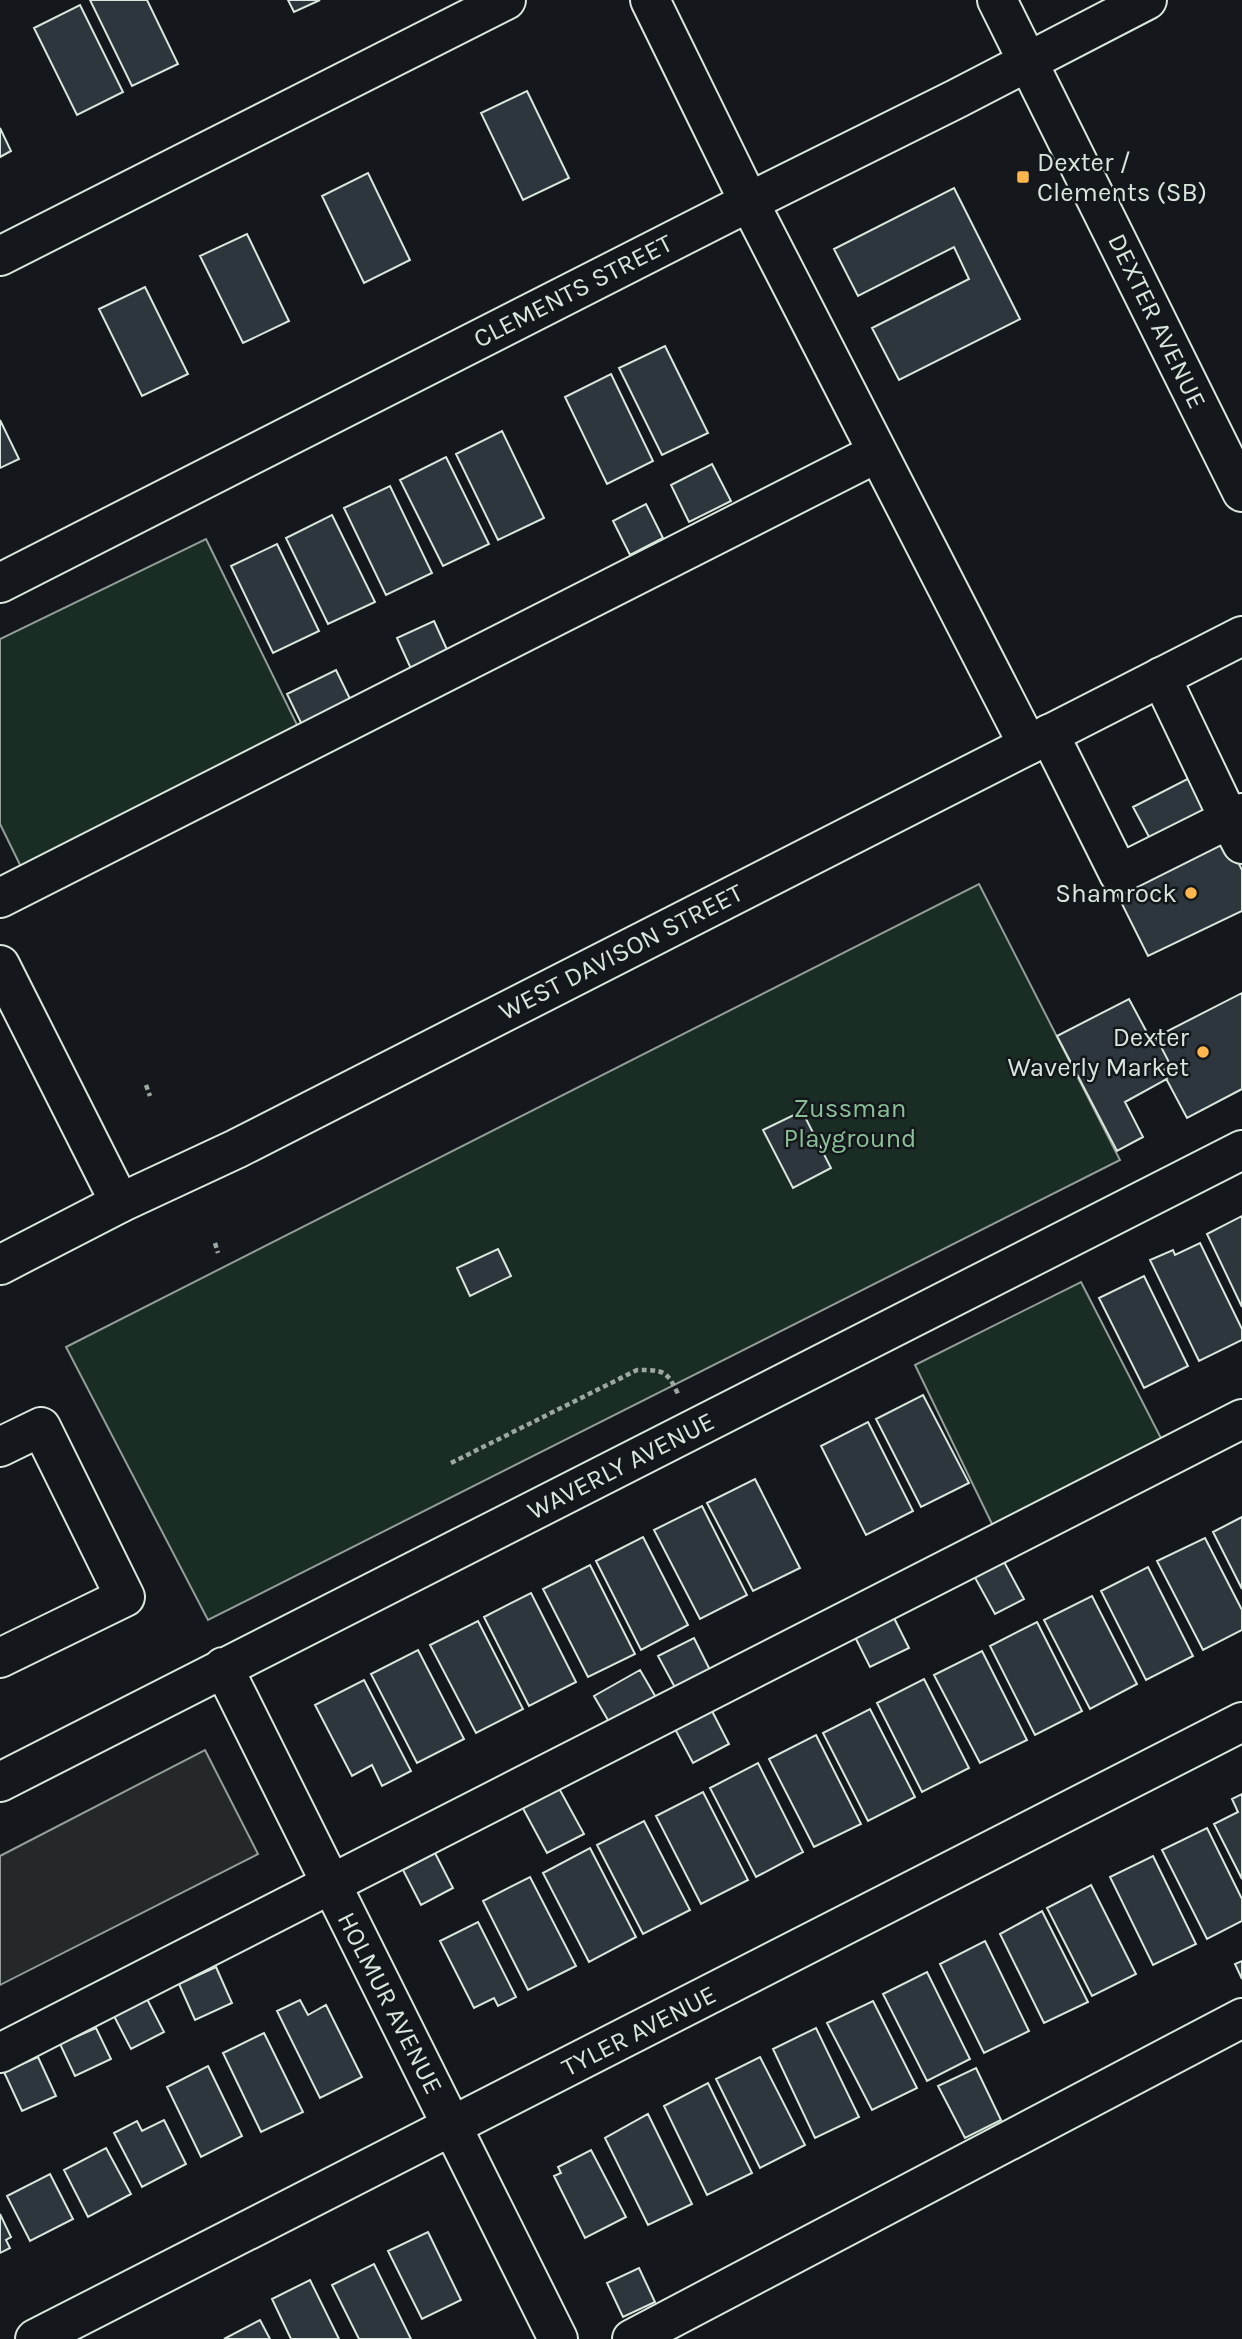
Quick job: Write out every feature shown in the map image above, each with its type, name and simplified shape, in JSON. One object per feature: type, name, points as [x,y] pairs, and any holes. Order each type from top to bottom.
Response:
[{"type":"main road","points":[[0,256],[506,0]]},
{"type":"main road","points":[[650,0],[877,453],[1119,874],[1238,825],[1161,677]]},
{"type":"main road","name":"DEXTER AVENUE","points":[[997,0],[1242,492]]},
{"type":"main road","name":"CLEMENTS STREET","points":[[0,583],[1147,0]]},
{"type":"main road","points":[[0,898],[877,453]]},
{"type":"main road","name":"WEST DAVISON STREET","points":[[0,1265],[120,1203],[236,1149],[1242,636]]},
{"type":"main road","points":[[0,965],[120,1203]]},
{"type":"main road","name":"WAVERLY AVENUE","points":[[0,1782],[1242,1150]]},
{"type":"main road","points":[[0,2053],[1242,1419]]},
{"type":"main road","points":[[0,1447],[41,1427],[125,1597],[0,1658]]},
{"type":"main road","name":"HOLMUR AVENUE","points":[[223,1667],[558,2339]]},
{"type":"main road","name":"TYLER AVENUE","points":[[35,2339],[1242,1722]]},
{"type":"main road","points":[[632,2339],[1242,2018]]},
{"type":"path","points":[[146,1085],[150,1096]]},
{"type":"path","points":[[215,1243],[218,1253]]},
{"type":"path","points":[[451,1463],[637,1370],[660,1370],[670,1377],[695,1428]]},
{"type":"green space","points":[[206,539],[302,735],[23,871],[0,824],[0,639]]},
{"type":"green space","name":"Zussman Playground","points":[[979,884],[1120,1160],[208,1620],[66,1347]]},
{"type":"green space","points":[[1081,1282],[1163,1442],[993,1526],[915,1365]]},
{"type":"shaded area","points":[[205,1750],[258,1854],[0,1985],[0,1856]]},
{"type":"building","points":[[90,0],[147,0],[178,64],[132,86]]},
{"type":"building","points":[[288,0],[320,0],[294,12]]},
{"type":"building","points":[[80,5],[123,92],[77,115],[34,28]]},
{"type":"building","points":[[527,91],[569,178],[523,200],[481,113]]},
{"type":"building","points":[[0,128],[11,151],[0,157]]},
{"type":"building","points":[[368,173],[410,260],[364,283],[322,196]]},
{"type":"building","points":[[954,188],[1020,319],[899,380],[872,328],[969,279],[954,247],[858,296],[834,249]]},
{"type":"building","points":[[247,234],[289,321],[243,343],[200,256]]},
{"type":"building","points":[[145,287],[188,374],[142,396],[99,309]]},
{"type":"building","points":[[665,346],[708,433],[662,455],[619,368]]},
{"type":"building","points":[[611,374],[653,461],[607,484],[565,397]]},
{"type":"building","points":[[0,420],[19,459],[0,468]]},
{"type":"building","points":[[502,431],[544,518],[498,540],[456,454]]},
{"type":"building","points":[[446,457],[489,544],[443,566],[400,480]]},
{"type":"building","points":[[712,464],[731,501],[689,522],[671,485]]},
{"type":"building","points":[[390,486],[432,573],[386,595],[344,508]]},
{"type":"building","points":[[646,504],[663,538],[630,555],[613,521]]},
{"type":"building","points":[[332,515],[375,602],[328,624],[286,538]]},
{"type":"building","points":[[277,544],[319,631],[273,653],[231,566]]},
{"type":"building","points":[[434,621],[449,654],[412,671],[397,638]]},
{"type":"building","points":[[336,670],[353,705],[304,729],[287,694]]},
{"type":"building","points":[[1201,772],[1223,812],[1155,848],[1133,807]]},
{"type":"building","points":[[1224,834],[1242,870],[1242,911],[1148,956],[1114,888]]},
{"type":"building","name":"Dexter Waverly Market","points":[[1242,993],[1242,1089],[1187,1118],[1162,1071],[1171,1066],[1156,1037]]},
{"type":"building","points":[[1129,999],[1151,1040],[1156,1037],[1171,1066],[1162,1071],[1167,1079],[1125,1102],[1143,1137],[1117,1151],[1057,1036]]},
{"type":"building","points":[[802,1111],[831,1168],[793,1188],[763,1130]]},
{"type":"building","points":[[1242,1216],[1242,1307],[1207,1234]]},
{"type":"building","points":[[1200,1243],[1242,1329],[1242,1340],[1199,1361],[1150,1260],[1173,1250],[1175,1255]]},
{"type":"building","points":[[498,1249],[511,1276],[470,1296],[457,1268]]},
{"type":"building","points":[[1144,1276],[1188,1366],[1144,1388],[1099,1298]]},
{"type":"building","points":[[923,1395],[969,1483],[921,1507],[876,1419]]},
{"type":"building","points":[[868,1422],[913,1511],[866,1535],[821,1446]]},
{"type":"building","points":[[755,1479],[800,1568],[753,1591],[707,1503]]},
{"type":"building","points":[[702,1506],[747,1595],[700,1619],[654,1530]]},
{"type":"building","points":[[1242,1517],[1242,1589],[1213,1532]]},
{"type":"building","points":[[643,1537],[688,1625],[641,1650],[596,1561]]},
{"type":"building","points":[[1205,1538],[1242,1610],[1242,1630],[1203,1650],[1157,1561]]},
{"type":"building","points":[[1002,1558],[1024,1599],[995,1614],[973,1574]]},
{"type":"building","points":[[590,1565],[635,1654],[588,1677],[543,1589]]},
{"type":"building","points":[[1148,1567],[1193,1656],[1146,1680],[1101,1591]]},
{"type":"building","points":[[531,1593],[576,1682],[529,1706],[484,1617]]},
{"type":"building","points":[[1092,1596],[1137,1684],[1090,1709],[1044,1620]]},
{"type":"building","points":[[892,1614],[909,1648],[870,1667],[853,1633]]},
{"type":"building","points":[[478,1621],[523,1709],[476,1733],[430,1645]]},
{"type":"building","points":[[1037,1622],[1082,1711],[1035,1735],[990,1646]]},
{"type":"building","points":[[694,1638],[714,1678],[679,1695],[658,1656]]},
{"type":"building","points":[[418,1650],[464,1739],[417,1763],[371,1674]]},
{"type":"building","points":[[982,1651],[1027,1740],[980,1763],[934,1675]]},
{"type":"building","points":[[640,1670],[658,1701],[612,1727],[594,1696]]},
{"type":"building","points":[[924,1679],[969,1768],[922,1792],[877,1703]]},
{"type":"building","points":[[364,1680],[411,1771],[382,1786],[372,1765],[352,1776],[315,1705]]},
{"type":"building","points":[[711,1709],[729,1744],[693,1763],[675,1729]]},
{"type":"building","points":[[870,1709],[915,1797],[868,1821],[823,1733]]},
{"type":"building","points":[[816,1735],[861,1824],[814,1847],[769,1759]]},
{"type":"building","points":[[758,1763],[803,1852],[756,1877],[710,1788]]},
{"type":"building","points":[[555,1781],[584,1834],[547,1853],[519,1801]]},
{"type":"building","points":[[703,1792],[748,1880],[701,1904],[656,1816]]},
{"type":"building","points":[[1242,1794],[1242,1879],[1214,1824],[1238,1812],[1232,1799]]},
{"type":"building","points":[[644,1821],[690,1910],[643,1934],[597,1845]]},
{"type":"building","points":[[1207,1828],[1242,1899],[1242,1921],[1207,1939],[1162,1850]]},
{"type":"building","points":[[590,1848],[636,1937],[589,1962],[543,1873]]},
{"type":"building","points":[[435,1853],[453,1888],[421,1905],[403,1870]]},
{"type":"building","points":[[1153,1856],[1196,1944],[1153,1965],[1110,1877]]},
{"type":"building","points":[[530,1877],[576,1966],[528,1990],[483,1901]]},
{"type":"building","points":[[1091,1885],[1136,1974],[1092,1996],[1047,1908]]},
{"type":"building","points":[[1042,1911],[1088,2002],[1044,2023],[1000,1934]]},
{"type":"building","points":[[478,1922],[516,1997],[498,2006],[494,1998],[474,2008],[440,1941]]},
{"type":"building","points":[[985,1941],[1029,2031],[984,2053],[940,1964]]},
{"type":"building","points":[[1242,1961],[1242,1979],[1235,1964]]},
{"type":"building","points":[[216,1967],[232,2003],[195,2020],[179,1984]]},
{"type":"building","points":[[927,1972],[970,2059],[927,2081],[883,1994]]},
{"type":"building","points":[[147,1999],[164,2032],[131,2049],[114,2016]]},
{"type":"building","points":[[300,2000],[308,2015],[326,2005],[362,2077],[320,2098],[277,2011]]},
{"type":"building","points":[[873,2001],[917,2088],[872,2110],[827,2023]]},
{"type":"building","points":[[96,2028],[111,2059],[75,2076],[60,2044]]},
{"type":"building","points":[[816,2028],[859,2117],[815,2138],[773,2049]]},
{"type":"building","points":[[264,2033],[303,2112],[261,2132],[223,2053]]},
{"type":"building","points":[[38,2057],[56,2096],[22,2111],[4,2072]]},
{"type":"building","points":[[760,2057],[805,2145],[760,2168],[716,2079]]},
{"type":"building","points":[[208,2066],[242,2136],[201,2157],[167,2087]]},
{"type":"building","points":[[976,2068],[1001,2120],[965,2138],[938,2086]]},
{"type":"building","points":[[708,2083],[752,2173],[707,2195],[664,2106]]},
{"type":"building","points":[[648,2114],[692,2204],[648,2225],[605,2138]]},
{"type":"building","points":[[164,2120],[186,2164],[142,2187],[114,2133],[137,2121],[142,2131]]},
{"type":"building","points":[[106,2148],[131,2194],[88,2217],[64,2170]]},
{"type":"building","points":[[591,2150],[626,2217],[585,2238],[554,2176],[561,2173],[558,2167]]},
{"type":"building","points":[[50,2174],[73,2219],[30,2241],[7,2196]]},
{"type":"building","points":[[0,2214],[11,2237],[6,2240],[10,2248],[0,2253]]},
{"type":"building","points":[[428,2232],[461,2300],[422,2319],[388,2251]]},
{"type":"building","points":[[374,2264],[411,2339],[359,2339],[332,2285]]},
{"type":"building","points":[[639,2268],[655,2302],[623,2317],[607,2283]]},
{"type":"building","points":[[310,2280],[339,2339],[291,2339],[272,2299]]},
{"type":"building","points":[[260,2320],[270,2339],[224,2339]]},
{"type":"place","name":"Dexter / Clements (SB)","points":[[1023,177]]},
{"type":"place","name":"Shamrock","points":[[1191,893]]},
{"type":"place","name":"Dexter Waverly Market","points":[[1203,1052]]}]
